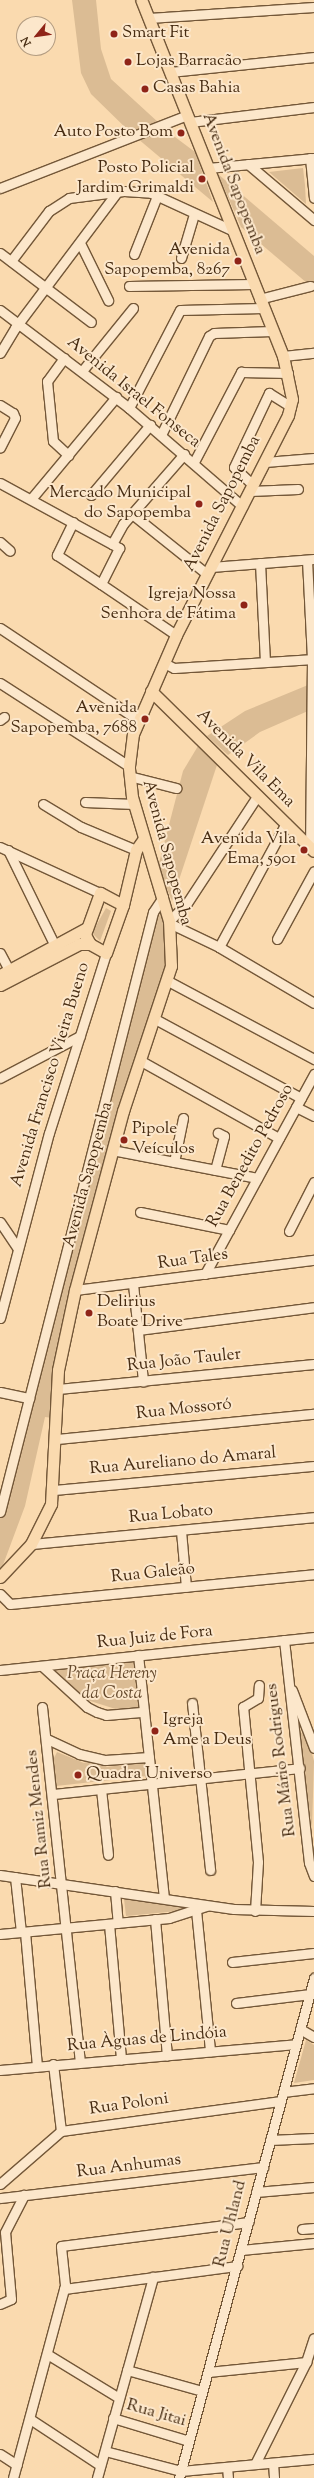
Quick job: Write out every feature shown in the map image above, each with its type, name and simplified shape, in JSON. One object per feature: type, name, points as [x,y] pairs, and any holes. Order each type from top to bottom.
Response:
[{"type":"main road","name":"Avenida Sapopemba","points":[[0,1577],[31,1544],[47,1517],[54,1490],[60,1362],[75,1290],[112,1150],[168,981],[172,952],[168,918],[163,897],[143,840],[134,804],[129,771],[138,720],[176,635],[252,488],[291,407],[288,373],[283,356],[141,0]]},
{"type":"main road","name":"Avenida Vila Ema","points":[[151,691],[312,849]]},
{"type":"main road","name":"Avenida Francisco Vieira Bueno","points":[[106,953],[123,905],[134,867],[136,850],[143,840]]},
{"type":"main road","points":[[134,867],[148,856]]},
{"type":"main road","points":[[90,944],[85,935],[100,893],[123,905]]},
{"type":"main road","points":[[5,973],[87,928]]},
{"type":"main road","points":[[0,985],[79,944],[90,944],[106,953]]},
{"type":"street","points":[[149,18],[314,8]]},
{"type":"street","points":[[170,72],[314,57]]},
{"type":"street","points":[[0,188],[188,118],[314,107]]},
{"type":"street","points":[[208,168],[312,158],[314,198]]},
{"type":"street","points":[[248,164],[314,220]]},
{"type":"street","points":[[11,261],[49,211],[62,200],[117,192],[142,191],[157,196],[232,230]]},
{"type":"street","points":[[0,353],[18,324],[117,192]]},
{"type":"street","points":[[134,254],[157,196]]},
{"type":"street","points":[[181,258],[194,214]]},
{"type":"street","points":[[80,243],[108,300]]},
{"type":"street","points":[[0,253],[91,322]]},
{"type":"street","points":[[129,286],[253,284]]},
{"type":"street","points":[[129,408],[180,310],[261,304],[310,286]]},
{"type":"street","points":[[82,371],[133,308]]},
{"type":"street","name":"Avenida Israel Fonseca","points":[[0,310],[116,397],[194,462],[242,506]]},
{"type":"street","points":[[161,435],[209,336],[214,333],[272,331]]},
{"type":"street","points":[[283,356],[314,353]]},
{"type":"street","points":[[64,358],[46,382],[53,441],[68,455]]},
{"type":"street","points":[[194,462],[241,372],[288,373]]},
{"type":"street","points":[[291,407],[269,393],[234,467],[252,488],[298,489]]},
{"type":"street","points":[[31,499],[116,397]]},
{"type":"street","points":[[0,405],[13,413],[15,418],[0,446]]},
{"type":"street","points":[[91,495],[150,425]]},
{"type":"street","points":[[101,584],[115,546],[132,514],[184,454]]},
{"type":"street","points":[[265,462],[314,458]]},
{"type":"street","points":[[0,483],[115,546]]},
{"type":"street","points":[[132,514],[209,570],[260,563],[311,560],[313,659],[312,849]]},
{"type":"street","points":[[73,522],[57,556],[176,635]]},
{"type":"street","points":[[0,542],[10,551]]},
{"type":"street","points":[[260,563],[265,662]]},
{"type":"street","points":[[0,628],[138,720]]},
{"type":"street","points":[[164,663],[174,668],[313,659]]},
{"type":"street","points":[[0,683],[129,771],[176,788]]},
{"type":"street","points":[[168,918],[187,903],[258,795]]},
{"type":"street","points":[[85,802],[134,804]]},
{"type":"street","points":[[43,804],[81,827],[136,850]]},
{"type":"street","points":[[219,947],[286,823]]},
{"type":"street","points":[[4,849],[100,893]]},
{"type":"street","points":[[4,849],[55,946]]},
{"type":"street","points":[[277,939],[314,871]]},
{"type":"street","points":[[0,1512],[153,912],[163,897]]},
{"type":"street","points":[[153,912],[168,918],[314,1003]]},
{"type":"street","points":[[0,953],[5,973]]},
{"type":"street","name":"Avenida Francisco Vieira Bueno","points":[[0,1318],[17,1248],[106,953]]},
{"type":"street","points":[[168,981],[314,1059]]},
{"type":"street","points":[[155,1019],[301,1098]]},
{"type":"street","points":[[0,1077],[80,1036]]},
{"type":"street","points":[[141,1061],[279,1138]]},
{"type":"street","name":"Rua Benedito Pedroso","points":[[205,1274],[314,1074]]},
{"type":"street","points":[[296,1107],[314,1116]]},
{"type":"street","points":[[174,1162],[183,1118]]},
{"type":"street","points":[[215,1170],[224,1136],[218,1133]]},
{"type":"street","points":[[112,1150],[257,1178]]},
{"type":"street","points":[[289,1231],[314,1182]]},
{"type":"street","points":[[140,1212],[229,1230]]},
{"type":"street","points":[[0,1222],[17,1248]]},
{"type":"street","name":"Rua Tales","points":[[75,1290],[133,1284],[314,1260]]},
{"type":"street","points":[[133,1284],[143,1381]]},
{"type":"street","points":[[138,1330],[314,1307]]},
{"type":"street","name":"Rua João Tauler","points":[[58,1389],[314,1364]]},
{"type":"street","points":[[0,1392],[29,1398]]},
{"type":"street","name":"Rua Mossoró","points":[[57,1439],[314,1414]]},
{"type":"street","name":"Rua Aureliano do Amaral","points":[[54,1490],[314,1466]]},
{"type":"street","name":"Rua Lobato","points":[[31,1544],[314,1518]]},
{"type":"street","points":[[181,1531],[186,1587]]},
{"type":"street","name":"Rua Galeão","points":[[0,1594],[10,1604],[314,1574]]},
{"type":"street","name":"Rua Juiz de Fora","points":[[0,1670],[314,1637]]},
{"type":"street","name":"Rua Mário Rodrigues","points":[[284,1640],[300,1768],[311,1836],[314,1876]]},
{"type":"street","points":[[138,1656],[164,1897]]},
{"type":"street","points":[[42,1666],[97,1712],[106,1715],[144,1712]]},
{"type":"street","points":[[255,1911],[258,1862],[248,1773],[243,1707],[258,1698],[259,1685]]},
{"type":"street","points":[[290,1685],[314,1748]]},
{"type":"street","points":[[192,1703],[210,1870]]},
{"type":"street","name":"Rua Ramiz Mendes","points":[[42,1707],[47,1739],[68,1928],[80,2062]]},
{"type":"street","points":[[47,1739],[101,1759],[149,1757]]},
{"type":"street","points":[[53,1794],[300,1768]]},
{"type":"street","points":[[101,1789],[108,1855]]},
{"type":"street","points":[[0,1875],[164,1897],[207,1906],[255,1911],[314,1911]]},
{"type":"street","points":[[15,1877],[23,1932],[37,2066]]},
{"type":"street","points":[[115,1891],[114,1923],[121,2059]]},
{"type":"street","points":[[0,1934],[155,1919],[196,1910],[207,1906]]},
{"type":"street","points":[[196,1910],[210,2051]]},
{"type":"street","points":[[155,1919],[167,2055]]},
{"type":"street","points":[[232,1962],[314,1953]]},
{"type":"street","name":"Rua Uhland","points":[[180,2475],[314,1978]]},
{"type":"street","points":[[236,2003],[310,1994]]},
{"type":"street","points":[[300,2029],[314,2037]]},
{"type":"street","name":"Rua Àguas de Lindóia","points":[[0,2070],[54,2064],[296,2044]]},
{"type":"street","points":[[0,2184],[61,2131],[54,2064]]},
{"type":"street","name":"Rua Poloni","points":[[61,2131],[282,2097],[314,2088]]},
{"type":"street","points":[[270,2140],[314,2138]]},
{"type":"street","name":"Rua Anhumas","points":[[0,2198],[263,2167]]},
{"type":"street","points":[[256,2192],[314,2187]]},
{"type":"street","points":[[0,2304],[11,2299],[5,2232],[24,2195]]},
{"type":"street","points":[[13,2478],[64,2288],[63,2245],[248,2222]]},
{"type":"street","points":[[302,2230],[314,2228]]},
{"type":"street","points":[[241,2250],[314,2243]]},
{"type":"street","points":[[64,2288],[237,2266]]},
{"type":"street","points":[[97,2478],[153,2277]]},
{"type":"street","points":[[255,2464],[306,2362],[314,2338]]},
{"type":"street","points":[[47,2354],[119,2398]]},
{"type":"street","points":[[208,2372],[306,2362]]},
{"type":"street","points":[[127,2370],[202,2391]]},
{"type":"street","name":"Rua Jitai","points":[[113,2418],[189,2441]]},
{"type":"street","points":[[30,2419],[100,2466]]},
{"type":"street","points":[[105,2451],[180,2475],[227,2467],[314,2459]]},
{"type":"street","points":[[0,2454],[17,2465]]},
{"type":"street","points":[[273,2463],[274,2478]]},
{"type":"street","points":[[227,2467],[228,2478]]},
{"type":"green space","points":[[72,0],[96,0],[101,49],[111,79],[159,123],[132,134],[91,94],[81,73]]},
{"type":"green space","points":[[163,128],[195,152],[213,202],[137,138]]},
{"type":"green space","points":[[303,168],[305,185],[306,204],[269,172]]},
{"type":"green space","points":[[218,174],[314,256],[314,289],[241,227]]},
{"type":"green space","points":[[308,685],[308,711],[260,732],[228,755],[207,736],[245,711]]},
{"type":"green space","points":[[198,746],[217,765],[172,901],[158,867],[183,771]]},
{"type":"green space","points":[[106,908],[111,911],[100,941],[92,933]]},
{"type":"green space","points":[[162,915],[168,954],[163,983],[54,1378],[53,1418],[45,1417],[25,1506],[0,1573],[0,1517],[153,921],[155,916]]},
{"type":"green space","name":"Praça Hereny da Costa","points":[[135,1657],[140,1708],[122,1711],[87,1700],[53,1668]]},
{"type":"green space","points":[[306,1732],[314,1761],[312,1829],[298,1734]]},
{"type":"green space","name":"Praça Hereny da Costa","points":[[57,1752],[84,1763],[97,1758],[107,1767],[144,1762],[147,1776],[56,1786],[53,1760]]},
{"type":"green space","points":[[124,1899],[187,1907],[188,1910],[126,1916]]},
{"type":"green space","points":[[306,2040],[314,2045],[314,2080],[294,2083]]},
{"type":"place","name":"Smart Fit","points":[[114,34]]},
{"type":"place","name":"Lojas Barracão","points":[[128,62]]},
{"type":"place","name":"Casas Bahia","points":[[145,89]]},
{"type":"place","name":"Auto Posto Bom","points":[[181,133]]},
{"type":"place","name":"Posto Policial Jardim Grimaldi","points":[[202,179]]},
{"type":"place","name":"Avenida Sapopemba, 8267","points":[[238,261]]},
{"type":"place","name":"Mercado Municipal do Sapopemba","points":[[199,504]]},
{"type":"place","name":"Igreja Nossa Senhora de Fátima","points":[[244,605]]},
{"type":"place","name":"Avenida Sapopemba, 7688","points":[[145,719]]},
{"type":"place","name":"Avenida Vila Ema, 5901","points":[[304,850]]},
{"type":"place","name":"Pipole Veículos","points":[[124,1140]]},
{"type":"place","name":"Delirius Boate Drive","points":[[89,1313]]},
{"type":"place","name":"Igreja Ame a Deus","points":[[155,1731]]},
{"type":"place","name":"Quadra Universo","points":[[78,1775]]}]
